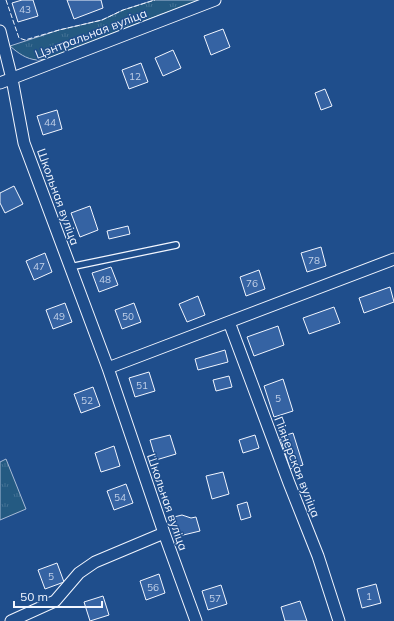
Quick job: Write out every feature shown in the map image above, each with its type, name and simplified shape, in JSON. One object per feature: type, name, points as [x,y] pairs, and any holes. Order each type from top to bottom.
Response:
[{"type":"street","name":"Цэнтральная вуліца","points":[[0,83],[214,0]]},
{"type":"street","name":"Школьная вуліца","points":[[0,31],[12,79],[24,143],[108,368],[164,533],[196,621]]},
{"type":"street","points":[[108,368],[394,259]]},
{"type":"street","name":"Піянерская вуліца","points":[[229,322],[318,556],[339,621]]},
{"type":"street","points":[[11,621],[55,601],[80,573],[95,562],[164,533]]},
{"type":"lane","points":[[70,267],[176,246]]},
{"type":"green space","points":[[154,0],[200,0],[106,36],[72,51],[45,59],[37,60],[29,58],[22,55],[10,46],[59,30],[102,20],[123,10]]},
{"type":"green space","points":[[6,459],[26,509],[0,520],[0,462]]},
{"type":"building","points":[[22,0],[33,0],[38,16],[18,22],[12,3]]},
{"type":"building","points":[[67,0],[101,0],[103,8],[74,19]]},
{"type":"building","points":[[223,29],[230,47],[211,55],[204,36]]},
{"type":"building","points":[[173,50],[181,68],[163,76],[155,58]]},
{"type":"building","points":[[141,63],[148,82],[129,89],[122,70]]},
{"type":"building","points":[[325,89],[332,106],[321,110],[315,93]]},
{"type":"building","points":[[57,110],[62,129],[43,135],[37,116]]},
{"type":"building","points":[[14,186],[23,204],[5,213],[0,203],[0,193]]},
{"type":"building","points":[[90,206],[98,230],[80,237],[71,213]]},
{"type":"building","points":[[128,226],[130,234],[109,239],[107,231]]},
{"type":"building","points":[[321,247],[326,266],[307,272],[301,253]]},
{"type":"building","points":[[45,253],[52,272],[34,280],[26,261]]},
{"type":"building","points":[[111,267],[118,285],[99,292],[92,273]]},
{"type":"building","points":[[259,270],[265,289],[246,296],[240,277]]},
{"type":"building","points":[[390,287],[394,302],[364,313],[359,298]]},
{"type":"building","points":[[198,296],[205,315],[187,322],[179,304]]},
{"type":"building","points":[[65,303],[72,322],[53,329],[46,310]]},
{"type":"building","points":[[134,303],[141,322],[122,329],[115,310]]},
{"type":"building","points":[[334,307],[340,323],[309,334],[303,318]]},
{"type":"building","points":[[278,326],[284,345],[254,356],[247,337]]},
{"type":"building","points":[[225,350],[228,362],[198,370],[195,359]]},
{"type":"building","points":[[149,372],[155,391],[135,397],[129,378]]},
{"type":"building","points":[[229,376],[232,387],[216,391],[213,380]]},
{"type":"building","points":[[283,379],[293,411],[274,417],[264,386]]},
{"type":"building","points":[[93,387],[100,406],[81,413],[74,394]]},
{"type":"building","points":[[293,433],[303,465],[290,469],[280,437]]},
{"type":"building","points":[[170,435],[176,454],[156,460],[150,440]]},
{"type":"building","points":[[255,435],[259,448],[243,453],[239,440]]},
{"type":"building","points":[[114,446],[120,466],[101,472],[95,453]]},
{"type":"building","points":[[223,472],[229,494],[212,499],[206,476]]},
{"type":"building","points":[[126,484],[133,503],[114,510],[107,491]]},
{"type":"building","points":[[247,502],[251,517],[241,520],[237,505]]},
{"type":"building","points":[[182,515],[191,518],[196,517],[200,531],[175,537],[170,518]]},
{"type":"building","points":[[57,563],[64,582],[45,589],[38,570]]},
{"type":"building","points":[[159,574],[165,593],[146,600],[140,581]]},
{"type":"building","points":[[376,584],[381,603],[362,608],[357,589]]},
{"type":"building","points":[[221,585],[227,604],[208,610],[202,591]]},
{"type":"building","points":[[103,596],[109,615],[90,621],[84,602]]},
{"type":"building","points":[[300,601],[307,621],[285,621],[281,607]]},
{"type":"fence","points":[[6,0],[19,38],[25,40],[102,20],[123,10],[155,0]]}]
